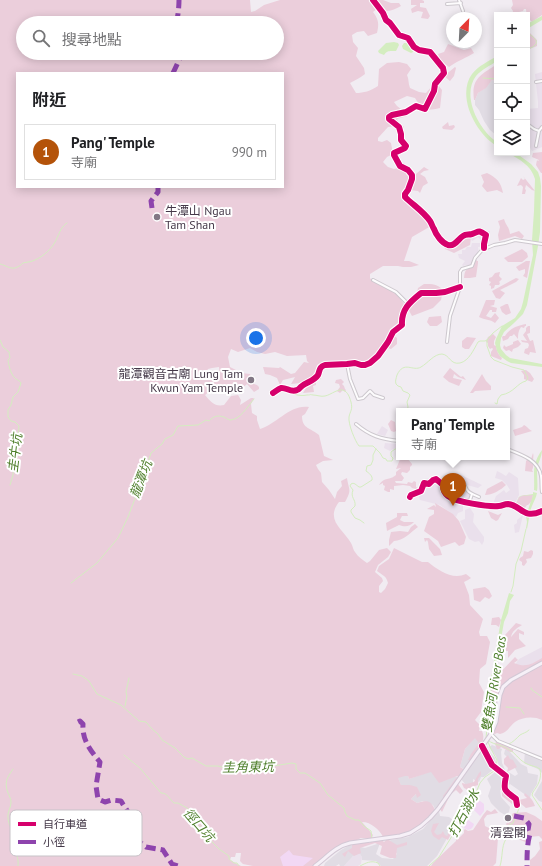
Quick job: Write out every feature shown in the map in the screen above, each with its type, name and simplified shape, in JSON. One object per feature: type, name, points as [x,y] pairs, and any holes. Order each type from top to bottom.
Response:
[{"type":"main road","points":[[316,866],[344,845],[410,833],[430,818],[436,812],[490,735],[496,722],[503,687],[510,681],[542,663]]},
{"type":"street","points":[[373,0],[399,35],[408,38],[414,47],[419,50],[430,52],[444,70],[444,73],[435,84],[434,91],[425,109],[416,106],[406,112],[389,117],[389,119],[399,127],[401,140],[406,146],[405,148],[394,153],[394,155],[400,166],[408,170],[412,175],[405,198],[417,207],[427,218],[432,224],[436,234],[445,243],[450,246],[454,245],[464,235],[472,234],[477,231],[486,235],[484,248]]},
{"type":"street","points":[[456,3],[458,0],[461,3],[463,11]]},
{"type":"street","points":[[447,4],[461,3]]},
{"type":"street","points":[[536,82],[542,81]]},
{"type":"street","points":[[530,126],[540,131]]},
{"type":"street","points":[[536,146],[542,127]]},
{"type":"street","points":[[447,342],[450,316],[460,287],[461,270],[463,268],[470,267],[475,258],[484,248],[514,240],[541,244]]},
{"type":"street","points":[[373,280],[396,292],[408,304]]},
{"type":"street","points":[[273,393],[280,388],[296,391],[302,385],[310,382],[318,375],[319,370],[325,365],[355,363],[362,365],[370,364],[378,356],[393,332],[402,324],[402,315],[408,304],[421,292],[436,293],[460,287]]},
{"type":"street","points":[[347,364],[350,379],[358,399],[363,398],[370,391],[374,395],[383,398]]},
{"type":"street","points":[[356,424],[376,437],[396,440]]},
{"type":"street","points":[[510,450],[532,461],[538,469],[541,478],[542,492]]},
{"type":"street","points":[[410,497],[411,494],[421,491],[424,483],[429,484],[436,479],[443,486],[445,494],[456,500],[480,505],[497,506],[508,504],[527,513],[537,513],[542,511]]},
{"type":"street","points":[[443,486],[462,480],[466,490],[479,497]]},
{"type":"street","points":[[463,502],[470,500],[472,494]]},
{"type":"street","points":[[490,735],[498,741],[542,759]]},
{"type":"street","points":[[482,746],[495,768],[506,776],[504,788],[508,794],[516,799],[517,805]]},
{"type":"shaded area","points":[[0,0],[250,0],[251,12],[264,5],[280,0],[383,0],[391,3],[399,3],[401,6],[392,10],[387,11],[378,8],[373,12],[378,22],[377,33],[368,36],[364,31],[357,32],[352,35],[353,42],[358,48],[356,56],[364,68],[365,74],[350,83],[356,93],[370,90],[378,86],[379,69],[387,63],[399,62],[407,64],[411,69],[407,75],[410,88],[426,93],[433,85],[438,85],[442,90],[440,108],[431,110],[425,109],[415,98],[407,96],[394,102],[406,113],[407,116],[397,119],[404,127],[400,130],[395,126],[388,127],[378,138],[378,141],[382,142],[387,140],[391,143],[393,154],[387,157],[383,162],[388,167],[394,169],[402,167],[408,170],[411,176],[403,194],[405,199],[413,204],[424,215],[431,226],[412,237],[404,261],[409,261],[419,265],[411,267],[383,266],[370,274],[372,281],[395,292],[404,304],[399,325],[391,332],[380,352],[369,362],[363,364],[354,361],[346,363],[322,363],[317,365],[313,375],[308,380],[291,384],[295,377],[283,380],[280,385],[277,378],[265,374],[263,367],[280,367],[291,374],[295,373],[304,362],[309,363],[306,355],[287,356],[275,352],[265,354],[250,348],[238,352],[231,349],[228,357],[230,367],[242,373],[250,374],[251,377],[249,382],[257,385],[259,389],[254,392],[247,384],[240,389],[232,385],[226,390],[221,385],[205,395],[216,405],[224,405],[231,396],[238,395],[241,400],[240,405],[251,398],[254,398],[251,404],[252,413],[257,416],[260,429],[296,408],[309,407],[302,416],[302,420],[305,426],[319,435],[324,456],[333,460],[323,461],[316,465],[321,473],[322,482],[335,499],[337,492],[342,486],[341,481],[347,478],[349,495],[345,502],[339,502],[335,508],[334,514],[337,524],[348,538],[356,554],[367,563],[379,550],[387,548],[391,552],[388,557],[378,565],[375,572],[382,578],[383,581],[379,586],[379,592],[381,593],[385,589],[388,583],[385,577],[377,571],[379,566],[389,559],[394,548],[422,562],[428,562],[445,573],[453,576],[466,574],[471,578],[464,582],[469,595],[470,605],[483,619],[479,632],[480,636],[487,636],[490,642],[486,664],[480,669],[479,683],[484,692],[481,712],[475,720],[480,725],[479,731],[482,731],[482,743],[470,761],[468,760],[471,754],[479,743],[475,738],[465,749],[460,767],[465,770],[460,778],[457,776],[439,783],[431,772],[409,779],[408,776],[398,778],[401,785],[417,787],[421,795],[417,798],[416,794],[411,799],[417,803],[423,801],[428,802],[432,804],[435,810],[418,827],[403,834],[383,837],[375,827],[369,823],[362,822],[373,835],[371,839],[361,838],[357,840],[369,843],[379,837],[384,842],[387,839],[397,845],[407,842],[407,845],[397,848],[396,858],[390,858],[380,854],[382,846],[375,843],[360,848],[361,853],[354,856],[348,851],[345,857],[342,854],[352,848],[352,842],[343,843],[337,847],[319,862],[319,866],[253,866],[243,864],[240,861],[241,853],[236,853],[235,857],[231,857],[230,860],[241,866],[0,866]],"holes":[[[219,367],[220,375],[217,378],[203,380],[200,377],[205,375],[208,369]]]},
{"type":"shaded area","points":[[411,0],[424,1],[424,3],[420,3],[420,7],[426,8],[430,16],[428,19],[421,18],[423,12],[418,11],[412,13],[411,9],[417,5],[411,5]]},
{"type":"shaded area","points":[[512,0],[542,0],[542,15],[532,22],[530,20],[530,12],[526,12],[526,9],[524,9],[523,11],[513,12],[511,8],[513,5]]},
{"type":"shaded area","points":[[542,16],[542,20],[530,27],[530,22]]},
{"type":"shaded area","points":[[530,33],[537,40],[537,46],[530,49]]},
{"type":"shaded area","points":[[386,43],[398,43],[399,45],[396,51],[390,51],[384,55],[379,53],[378,51]]},
{"type":"shaded area","points":[[404,43],[410,43],[414,50],[413,52],[411,53],[403,49],[402,46]]},
{"type":"shaded area","points":[[446,48],[459,48],[464,50],[471,48],[474,53],[449,67],[440,60],[438,54],[444,52]]},
{"type":"shaded area","points":[[494,58],[494,63],[483,69],[476,76],[470,93],[471,103],[478,121],[490,137],[494,140],[494,144],[482,133],[476,124],[467,103],[466,93],[468,83],[474,71]]},
{"type":"shaded area","points":[[494,66],[494,80],[492,80],[486,88],[478,93],[474,100],[474,87],[478,78]]},
{"type":"shaded area","points":[[455,67],[454,76],[450,81],[444,76]]},
{"type":"shaded area","points":[[542,72],[542,147],[532,151],[530,147],[530,109],[538,108],[535,74]]},
{"type":"shaded area","points":[[492,80],[494,80],[494,133],[490,130],[475,105],[475,100],[478,93]]},
{"type":"shaded area","points":[[448,122],[449,126],[454,125],[455,127],[452,130],[443,129],[442,127]]},
{"type":"shaded area","points":[[542,152],[541,173],[536,165],[537,160],[539,160],[532,157],[533,153]]},
{"type":"shaded area","points":[[513,156],[520,156],[531,164],[538,172],[540,178],[540,232],[527,305],[523,314],[504,332],[500,345],[501,349],[510,358],[542,364],[542,367],[511,363],[507,361],[500,356],[495,343],[502,326],[515,318],[521,309],[533,255],[532,240],[535,179],[528,166]]},
{"type":"shaded area","points":[[424,167],[429,170],[420,174],[425,177],[428,183],[423,186],[420,193],[418,191],[410,190],[416,174]]},
{"type":"shaded area","points":[[487,173],[498,181],[503,193],[497,190],[487,192],[482,186],[484,182],[481,175]]},
{"type":"shaded area","points":[[523,176],[535,191],[526,185],[525,194],[522,194],[523,187],[521,185],[517,186],[521,178],[523,180],[525,179]]},
{"type":"shaded area","points":[[504,219],[510,234],[519,231],[524,236],[522,239],[515,236],[499,241],[498,235],[500,227],[498,221]]},
{"type":"shaded area","points":[[477,230],[483,230],[486,233],[490,231],[490,234],[485,246],[478,247],[479,255],[472,261],[473,263],[470,266],[463,266],[462,265],[465,261],[459,258],[458,254],[462,254],[462,250],[465,250],[467,247],[471,247],[472,243],[480,243],[481,240],[478,237],[472,241],[471,239],[472,233]]},
{"type":"shaded area","points":[[470,233],[470,245],[454,253],[445,249],[444,246],[450,246],[452,248],[463,237]]},
{"type":"shaded area","points":[[522,249],[527,253],[528,257],[522,262],[508,262],[504,258]]},
{"type":"shaded area","points":[[476,259],[478,263],[476,277],[464,278],[466,270],[473,266]]},
{"type":"shaded area","points":[[526,261],[530,261],[527,278],[523,276],[525,269],[519,271],[516,267]]},
{"type":"shaded area","points":[[500,272],[499,276],[502,279],[499,282],[499,285],[495,285],[494,288],[491,289],[491,286],[489,285],[491,282],[489,281],[489,278],[495,273]]},
{"type":"shaded area","points":[[516,278],[519,279],[516,282],[500,290],[505,293],[500,299],[496,298],[492,291]]},
{"type":"shaded area","points":[[424,284],[435,285],[443,290],[441,300],[433,308],[412,316],[407,307],[415,300],[418,288]]},
{"type":"shaded area","points":[[486,300],[495,300],[494,305],[490,306],[497,308],[496,312],[492,312],[492,310],[490,310],[486,316],[491,318],[495,313],[499,318],[495,323],[479,317]]},
{"type":"shaded area","points":[[508,304],[511,313],[506,315],[502,312],[500,307]]},
{"type":"shaded area","points":[[441,316],[442,322],[437,326],[430,326],[427,322],[429,317]]},
{"type":"shaded area","points":[[526,324],[524,328],[520,328],[518,339],[514,334],[503,341],[502,337],[505,336],[511,329]]},
{"type":"shaded area","points":[[528,326],[530,326],[530,333],[527,334],[530,341],[533,340],[536,353],[530,352],[529,355],[524,353],[525,349],[528,348],[528,343],[522,342],[521,340],[527,341],[523,335]]},
{"type":"shaded area","points":[[392,334],[397,338],[397,344],[391,349],[388,348]]},
{"type":"shaded area","points":[[493,334],[496,337],[494,345],[502,358],[501,360],[491,356],[493,349],[490,349],[488,343],[486,342],[488,337]]},
{"type":"shaded area","points":[[467,337],[476,338],[469,349],[465,349],[462,347],[462,341]]},
{"type":"shaded area","points":[[518,340],[521,344],[513,349],[512,352],[509,350],[506,351],[503,348],[504,345],[506,347]]},
{"type":"shaded area","points":[[450,368],[461,377],[463,376],[466,380],[454,374],[453,378],[462,380],[459,386],[449,382],[443,377]]},
{"type":"shaded area","points":[[526,370],[534,379],[532,382],[524,379],[524,375],[521,371]]},
{"type":"shaded area","points":[[482,374],[491,386],[491,390],[475,391],[470,393]]},
{"type":"shaded area","points":[[320,375],[321,379],[316,380],[316,385],[313,386],[314,392],[303,393],[308,382],[318,378]]},
{"type":"shaded area","points":[[341,379],[344,382],[342,384],[346,390],[345,392],[343,390],[340,393],[337,391],[340,387],[339,384],[335,383],[336,380]]},
{"type":"shaded area","points":[[391,420],[395,422],[396,431],[394,432],[391,431],[388,424]]},
{"type":"shaded area","points":[[524,425],[532,431],[515,436],[513,430]]},
{"type":"shaded area","points":[[382,426],[388,430],[385,436],[377,434]]},
{"type":"shaded area","points":[[385,443],[396,444],[396,448],[390,451],[384,448]]},
{"type":"shaded area","points":[[542,450],[537,469],[537,491],[534,490],[534,470],[536,460]]},
{"type":"shaded area","points":[[533,453],[533,472],[525,471],[526,461],[531,459]]},
{"type":"shaded area","points":[[400,460],[409,460],[412,464],[410,470],[407,473],[402,472],[401,474],[404,478],[402,481],[395,481],[396,483],[407,484],[408,482],[412,483],[414,481],[416,482],[416,487],[419,490],[410,486],[402,485],[394,486],[394,490],[390,489],[390,492],[384,490],[385,486],[383,483],[379,485],[383,480],[396,475],[396,472],[401,468],[396,469]]},
{"type":"shaded area","points":[[497,471],[506,476],[509,472],[518,478],[519,495],[514,505],[502,503],[498,505],[493,504],[496,496],[504,490],[506,493],[510,490],[502,480],[495,478]]},
{"type":"shaded area","points":[[457,473],[482,485],[478,488],[467,485],[467,489],[474,495],[470,501],[463,503],[463,511],[458,513],[456,517],[440,505],[420,500],[417,489],[424,479],[435,478],[444,482],[448,475]]},
{"type":"shaded area","points":[[502,481],[506,485],[504,487],[493,493],[485,495],[487,489]]},
{"type":"shaded area","points":[[533,492],[537,493],[530,511],[527,529],[526,516],[533,495],[519,497],[533,494]]},
{"type":"shaded area","points":[[524,495],[533,495],[532,501],[524,509],[515,505],[519,497]]},
{"type":"shaded area","points":[[435,503],[453,514],[459,521],[466,537],[464,544],[459,546],[455,542],[441,547],[438,541],[424,531],[429,517],[434,514],[434,510],[427,509],[434,505],[436,507]]},
{"type":"shaded area","points":[[470,508],[474,514],[473,522],[484,537],[482,545],[479,541],[475,542],[469,539],[460,521],[465,519],[465,510]]},
{"type":"shaded area","points":[[488,511],[498,515],[502,513],[496,521],[491,518]]},
{"type":"shaded area","points":[[397,513],[407,513],[408,516],[402,516],[400,520],[404,522],[414,522],[407,526],[399,525],[387,531],[386,523],[397,517]]},
{"type":"shaded area","points":[[523,515],[519,532],[515,533],[514,525]]},
{"type":"shaded area","points":[[415,524],[418,527],[404,538],[394,541],[389,546],[391,532],[408,532]]},
{"type":"shaded area","points":[[424,538],[429,538],[440,549],[442,555],[434,556],[429,549],[427,540],[425,542]]},
{"type":"shaded area","points":[[531,550],[533,551],[533,554],[531,558],[526,559],[527,562],[524,566],[522,565],[522,562],[519,560],[523,556],[524,551],[528,552]]},
{"type":"shaded area","points":[[485,587],[489,590],[492,596],[489,599],[485,597],[480,602],[474,600],[473,589]]},
{"type":"shaded area","points":[[509,593],[514,595],[510,601],[508,613],[504,622],[494,678],[491,678],[501,620]]},
{"type":"shaded area","points":[[499,617],[501,620],[499,627],[496,625],[491,625],[492,618]]},
{"type":"shaded area","points":[[516,623],[522,625],[514,631],[511,637],[518,629],[524,632],[524,635],[519,633],[519,639],[526,646],[515,650],[508,658],[508,651],[503,651],[505,635]]},
{"type":"shaded area","points":[[542,647],[542,659],[522,669],[514,666],[519,659]]},
{"type":"shaded area","points":[[515,657],[518,660],[514,663],[522,665],[532,664],[542,658],[542,720],[532,718],[521,719],[515,722],[508,730],[500,734],[495,734],[488,729],[490,719],[492,718],[490,699],[492,681]]},
{"type":"shaded area","points":[[475,737],[482,743],[464,769],[460,767],[465,749]]},
{"type":"shaded area","points":[[496,742],[508,745],[507,747],[509,745],[511,749],[513,749],[513,752],[501,747],[497,749],[495,744]]},
{"type":"shaded area","points":[[492,745],[502,749],[502,763],[505,770],[515,776],[518,774],[512,762],[504,754],[505,750],[508,750],[521,764],[527,767],[528,773],[538,775],[537,784],[530,798],[510,784],[503,790],[500,790],[501,797],[510,807],[509,812],[505,815],[491,803],[488,796],[491,787],[487,779],[499,766],[496,756],[489,747]]},
{"type":"shaded area","points":[[487,746],[495,758],[495,766],[485,749]]},
{"type":"shaded area","points":[[482,749],[489,764],[494,769],[484,777],[481,777],[479,782],[473,779],[473,783],[466,785],[461,779]]},
{"type":"shaded area","points":[[525,751],[542,758],[542,773],[538,769],[524,763]]},
{"type":"shaded area","points":[[508,755],[517,767],[507,772],[508,768],[504,764],[504,759]]},
{"type":"shaded area","points":[[431,771],[458,777],[435,809],[433,805],[423,801],[417,803],[411,799],[416,794],[420,795],[410,785],[401,785],[397,777],[405,775],[408,776],[409,779]]},
{"type":"shaded area","points":[[481,771],[481,775],[478,779],[478,785],[475,786],[476,792],[470,793],[464,788],[462,783],[466,784],[474,782]]},
{"type":"shaded area","points":[[456,778],[458,779],[458,784],[463,791],[460,794],[456,790],[450,795],[442,812],[438,806],[443,800],[443,796]]},
{"type":"shaded area","points":[[542,781],[542,802],[539,801],[534,795]]},
{"type":"shaded area","points":[[502,788],[513,800],[512,804],[502,796]]},
{"type":"shaded area","points":[[525,793],[535,806],[526,808],[520,803],[519,800],[527,798],[524,795]]},
{"type":"shaded area","points":[[475,794],[476,800],[469,805],[463,814],[461,811],[471,795]]},
{"type":"shaded area","points":[[495,809],[498,813],[487,815],[484,819],[485,826],[493,830],[498,838],[496,863],[493,866],[431,866],[456,841],[456,837],[460,837],[464,833],[465,829],[468,831],[473,830],[487,810],[491,812]]},
{"type":"shaded area","points":[[439,811],[440,816],[449,817],[453,820],[446,840],[437,856],[427,866],[381,866],[376,861],[362,860],[360,854],[358,854],[353,856],[344,866],[340,866],[339,864],[336,866],[324,866],[325,863],[341,850],[350,845],[365,848],[380,843],[376,854],[382,858],[393,859],[397,854],[386,841],[408,837],[423,829]]},
{"type":"shaded area","points":[[526,812],[542,821],[542,839],[539,836],[529,837],[528,843],[515,838],[508,833],[505,834],[508,829],[506,824],[513,813]]},
{"type":"shaded area","points":[[455,820],[456,824],[448,840],[442,837],[439,840],[433,836],[431,831],[433,824],[439,823],[434,832],[437,835],[441,834],[443,831],[447,836]]},
{"type":"shaded area","points":[[542,841],[542,866],[530,866],[530,860],[540,849],[539,842]]},
{"type":"shaded area","points":[[358,854],[362,857],[361,864],[358,866],[344,866],[353,856]]},
{"type":"sand","points":[[478,801],[484,804],[484,811],[480,816],[473,809]]},
{"type":"sand","points":[[468,820],[474,824],[472,828],[468,830],[464,828],[464,826]]},
{"type":"sand","points":[[289,850],[293,855],[313,858],[303,866],[283,866],[280,857]]},
{"type":"waterway","points":[[530,34],[536,40],[536,44],[530,48]]},
{"type":"waterway","points":[[483,78],[494,79]]},
{"type":"waterway","points":[[0,264],[15,268],[45,254],[51,248],[62,228],[67,223]]},
{"type":"waterway","points":[[408,408],[407,402],[410,395],[396,384],[397,375],[403,368],[421,367],[439,354],[447,356],[454,363],[463,362],[471,354],[478,342],[487,340],[502,326]]},
{"type":"waterway","name":"圭牛坑","points":[[0,340],[3,347],[9,352],[10,358],[8,360],[12,373],[21,383],[18,392],[13,397],[8,410],[8,417],[19,426],[13,475],[10,485]]},
{"type":"waterway","points":[[487,340],[487,346],[491,357],[494,360],[524,370],[528,378],[526,381],[509,392],[501,395],[497,404],[495,403]]},
{"type":"waterway","points":[[283,390],[298,395],[322,396],[340,390],[345,391],[349,396],[352,405],[349,417],[350,424],[359,446],[373,446],[387,461],[392,461],[393,458],[391,456],[391,452],[396,449]]},
{"type":"waterway","name":"龍潭坑","points":[[71,583],[97,563],[118,538],[128,517],[144,475],[144,468],[151,453],[162,444],[165,439],[173,435],[178,426],[198,425],[217,416],[230,420],[237,418],[244,412],[254,399]]},
{"type":"waterway","points":[[364,523],[355,518],[351,512],[355,504],[352,495],[353,490],[350,486],[353,483],[361,487],[372,480],[371,476],[366,471],[367,466],[371,465],[376,449]]},
{"type":"waterway","name":"雙魚河 River Beas","points":[[511,592],[516,564],[521,551],[526,529]]},
{"type":"waterway","name":"圭角東坑","points":[[73,674],[82,676],[89,681],[97,694],[121,705],[139,721],[146,722],[162,740],[175,748],[188,759],[192,758],[206,766],[218,766],[233,770],[242,765],[251,764],[257,768],[292,763],[296,764],[296,769],[300,773],[305,773],[320,783],[328,795],[344,808],[347,816],[355,820],[359,820],[371,831],[372,839]]},
{"type":"waterway","points":[[125,706],[129,678]]},
{"type":"waterway","name":"雙魚河 River Beas","points":[[492,679],[486,738],[491,742],[510,750],[525,763],[540,769],[539,782],[532,795],[542,810]]},
{"type":"waterway","points":[[531,688],[542,697]]},
{"type":"waterway","points":[[506,707],[520,708],[524,714]]},
{"type":"waterway","points":[[509,744],[529,730]]},
{"type":"waterway","name":"打石湖水","points":[[429,866],[439,857],[470,807],[480,783],[496,768],[497,760],[488,742]]},
{"type":"waterway","name":"徑口坑","points":[[124,755],[140,768],[161,793],[167,795],[174,803],[178,803],[187,808],[191,812],[198,827],[202,827],[205,835],[219,849],[229,856],[229,859],[234,863],[237,863],[239,866]]},
{"type":"waterway","points":[[10,825],[8,814],[11,802],[6,783],[13,769]]},
{"type":"waterway","points":[[500,866],[503,845],[506,839],[503,833],[507,826],[513,823],[520,806]]},
{"type":"waterway","points":[[17,856],[18,866]]},
{"type":"waterway","name":"打石湖水","points":[[360,866],[369,862],[378,863],[380,866]]},
{"type":"marked path","points":[[177,16],[179,0]]},
{"type":"marked path","points":[[173,72],[179,60]]},
{"type":"marked path","points":[[152,208],[151,201],[158,192],[158,188]]},
{"type":"marked path","points":[[78,722],[80,721],[83,724],[85,740],[100,762],[96,786],[98,799],[105,802],[112,800],[121,801],[127,810]]},
{"type":"marked path","points":[[514,816],[524,818],[529,824],[528,830],[530,834],[527,866]]},
{"type":"marked path","points":[[142,844],[146,847],[163,850],[172,864],[178,866]]},
{"type":"cycle path","points":[[373,0],[383,13],[386,20],[399,35],[408,38],[414,47],[419,50],[430,52],[443,68],[444,73],[435,84],[434,91],[425,109],[416,106],[406,112],[389,117],[389,119],[399,127],[401,140],[406,146],[405,148],[394,153],[394,155],[400,166],[408,170],[412,175],[412,179],[405,197],[427,217],[441,241],[448,245],[453,245],[464,235],[479,232],[486,235],[484,248]]},
{"type":"cycle path","points":[[273,393],[281,388],[293,391],[298,390],[316,377],[321,368],[325,365],[355,363],[365,365],[370,363],[378,356],[393,332],[402,325],[403,315],[407,306],[417,296],[421,293],[445,292],[460,287]]},
{"type":"cycle path","points":[[410,497],[411,495],[421,491],[424,483],[429,484],[436,479],[443,485],[444,491],[447,495],[458,500],[488,506],[508,504],[530,514],[542,511]]},
{"type":"cycle path","points":[[482,746],[492,765],[506,776],[505,790],[516,799],[517,805]]},
{"type":"place","name":"牛潭山 Ngau Tam Shan","points":[[157,217]]},
{"type":"place","name":"龍潭觀音古廟 Lung Tam Kwun Yam Temple","points":[[251,380]]},
{"type":"place","name":"Pang' Temple","points":[[453,506]]},
{"type":"place","name":"清雲閣","points":[[508,818]]}]
